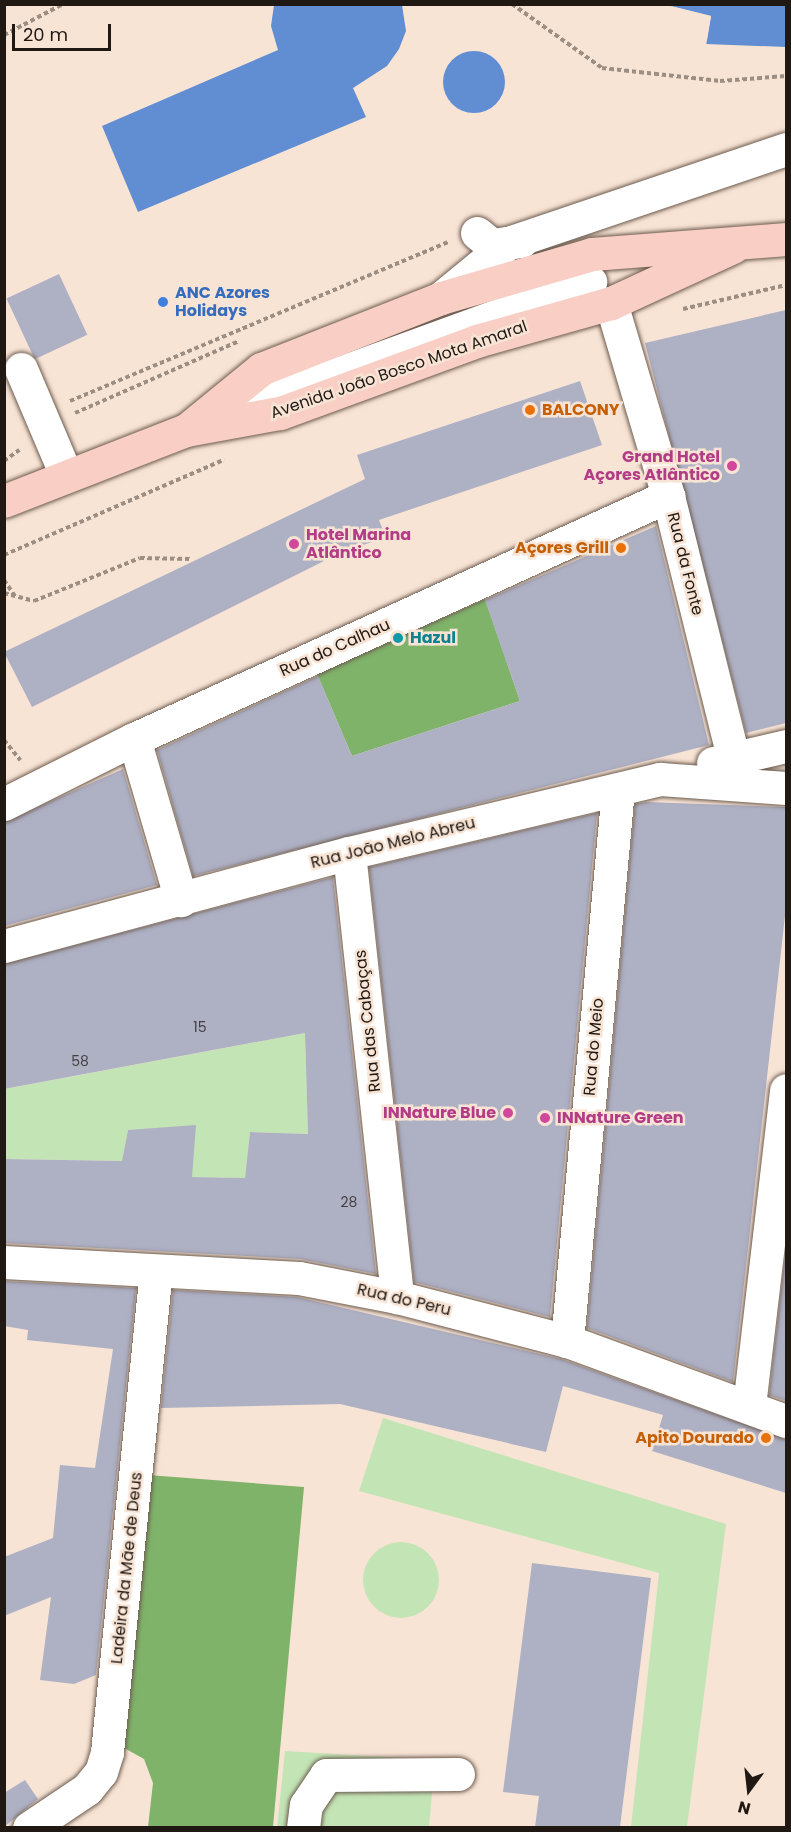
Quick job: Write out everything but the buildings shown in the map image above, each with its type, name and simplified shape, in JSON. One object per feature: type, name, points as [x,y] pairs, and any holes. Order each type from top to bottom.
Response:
[{"type":"main road","points":[[597,280],[732,247],[786,239]]},
{"type":"main road","points":[[597,280],[732,247]]},
{"type":"main road","name":"Avenida João Bosco Mota Amaral","points":[[186,430],[261,369],[441,298],[597,280]]},
{"type":"main road","name":"Avenida João Bosco Mota Amaral","points":[[4,501],[186,430],[280,413],[477,341],[597,280]]},
{"type":"street","points":[[441,298],[508,243],[786,150]]},
{"type":"street","points":[[477,233],[492,245],[551,237],[675,197],[786,169]]},
{"type":"street","name":"Rua da Fonte","points":[[597,280],[668,496],[733,757]]},
{"type":"street","points":[[21,369],[66,475]]},
{"type":"street","name":"Rua do Calhau","points":[[4,804],[134,739],[668,496]]},
{"type":"street","points":[[134,739],[181,900]]},
{"type":"street","points":[[660,779],[733,757],[786,746]]},
{"type":"street","name":"Rua João Melo Abreu","points":[[4,946],[350,853],[660,779],[786,788]]},
{"type":"street","name":"Rua do Meio","points":[[567,1341],[618,789]]},
{"type":"street","name":"Rua das Cabaças","points":[[350,853],[398,1297]]},
{"type":"street","points":[[749,1406],[786,1090]]},
{"type":"street","name":"Rua do Peru","points":[[4,1263],[156,1273],[299,1278],[398,1297],[567,1341],[786,1420]]},
{"type":"street","name":"Ladeira da Mãe de Deus","points":[[29,1827],[87,1789],[101,1772],[106,1752],[156,1273]]},
{"type":"street","points":[[303,1827],[306,1805],[326,1775],[458,1774]]},
{"type":"path","points":[[4,35],[63,4]]},
{"type":"path","points":[[512,4],[602,68],[720,81],[786,76]]},
{"type":"path","points":[[40,414],[403,257],[477,233]]},
{"type":"path","points":[[4,555],[70,525]]},
{"type":"path","points":[[4,592],[18,601],[34,601],[140,558],[190,559]]},
{"type":"path","points":[[4,580],[18,601]]},
{"type":"green space","points":[[485,599],[520,701],[352,756],[317,674]]},
{"type":"green space","points":[[305,1033],[308,1134],[250,1132],[245,1178],[192,1177],[128,1130],[122,1161],[5,1159],[5,1089]]},
{"type":"green space","points":[[383,1418],[726,1524],[687,1827],[631,1827],[659,1573],[359,1491]]},
{"type":"green space","points":[[148,1475],[304,1487],[273,1827],[148,1827],[153,1783],[144,1759],[117,1744]]},
{"type":"green space","points":[[409,1542],[422,1548],[433,1559],[439,1572],[437,1595],[422,1612],[409,1618],[393,1618],[380,1612],[365,1595],[363,1572],[369,1559],[386,1544]]},
{"type":"green space","points":[[285,1751],[435,1760],[429,1827],[277,1828]]},
{"type":"water","points":[[274,5],[402,5],[406,31],[399,49],[387,66],[353,88],[366,117],[138,212],[102,126],[278,50],[271,26]]},
{"type":"water","points":[[666,5],[786,5],[786,47],[706,44],[711,16]]},
{"type":"water","points":[[474,51],[486,53],[496,60],[503,70],[505,82],[503,94],[496,104],[486,111],[474,113],[462,111],[452,104],[445,94],[443,82],[445,70],[452,60],[462,53]]},
{"type":"pier","points":[[663,4],[711,16],[706,47],[708,18]]},
{"type":"place","name":"ANC Azores Holidays","points":[[163,302]]},
{"type":"place","name":"BALCONY","points":[[530,410]]},
{"type":"place","name":"Grand Hotel Açores Atlântico","points":[[732,466]]},
{"type":"place","name":"Hotel Marina Atlântico","points":[[294,544]]},
{"type":"place","name":"Açores Grill","points":[[621,548]]},
{"type":"place","name":"Hazul","points":[[398,638]]},
{"type":"place","name":"INNature Blue","points":[[508,1113]]},
{"type":"place","name":"INNature Green","points":[[545,1118]]},
{"type":"place","name":"Apito Dourado","points":[[766,1438]]}]
